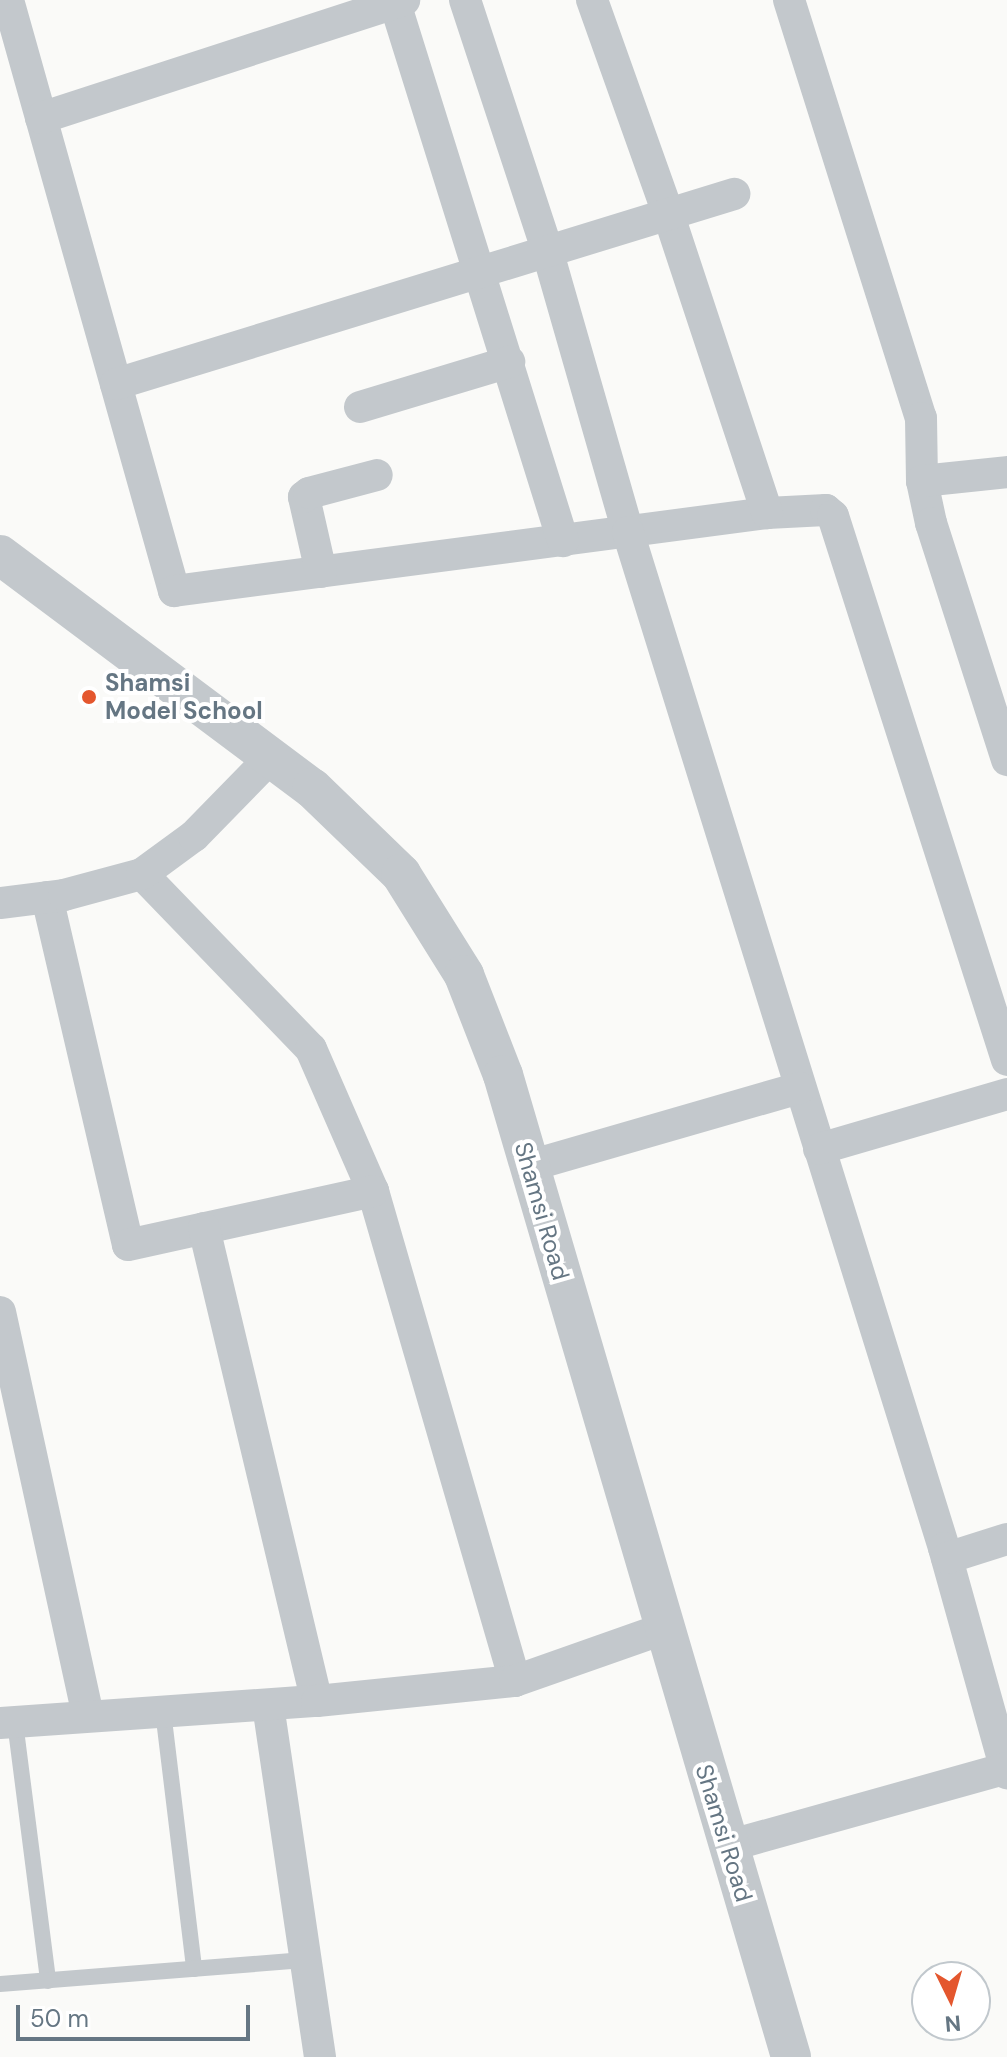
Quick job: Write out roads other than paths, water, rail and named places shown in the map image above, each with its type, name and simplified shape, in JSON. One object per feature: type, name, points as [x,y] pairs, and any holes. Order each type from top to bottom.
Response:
[{"type":"street","points":[[8,0],[174,591],[767,513],[815,509],[833,516],[1007,1060]]},
{"type":"street","points":[[465,0],[548,253],[628,532],[947,1558],[1007,1770],[728,1846]]},
{"type":"street","points":[[592,0],[669,216],[767,513]]},
{"type":"street","points":[[789,0],[921,418],[922,481],[946,573],[1007,760]]},
{"type":"street","points":[[41,118],[398,1],[563,541]]},
{"type":"street","points":[[116,384],[734,194]]},
{"type":"street","points":[[360,407],[509,362]]},
{"type":"street","points":[[922,481],[1007,472]]},
{"type":"street","points":[[321,572],[304,497],[377,475]]},
{"type":"street","name":"Shamsi Road","points":[[0,555],[312,788],[401,874],[464,975],[503,1075],[791,2057]]},
{"type":"street","points":[[0,903],[47,897],[142,874],[194,836],[271,757]]},
{"type":"street","points":[[142,874],[311,1049],[373,1191],[515,1681]]},
{"type":"street","points":[[47,897],[128,1245],[373,1191]]},
{"type":"street","points":[[529,1166],[800,1088]]},
{"type":"street","points":[[819,1149],[1007,1094]]},
{"type":"street","points":[[204,1228],[317,1701]]},
{"type":"street","points":[[0,1312],[88,1716]]},
{"type":"street","points":[[947,1558],[1007,1539]]},
{"type":"street","points":[[8,1723],[317,1701],[515,1681],[663,1629]]},
{"type":"street","points":[[268,1705],[320,2057]]},
{"type":"lane","points":[[163,1711],[194,1969]]},
{"type":"lane","points":[[8,1723],[48,1981]]},
{"type":"lane","points":[[0,1984],[304,1960]]},
{"type":"place","name":"Shamsi Model School","points":[[89,697]]}]
